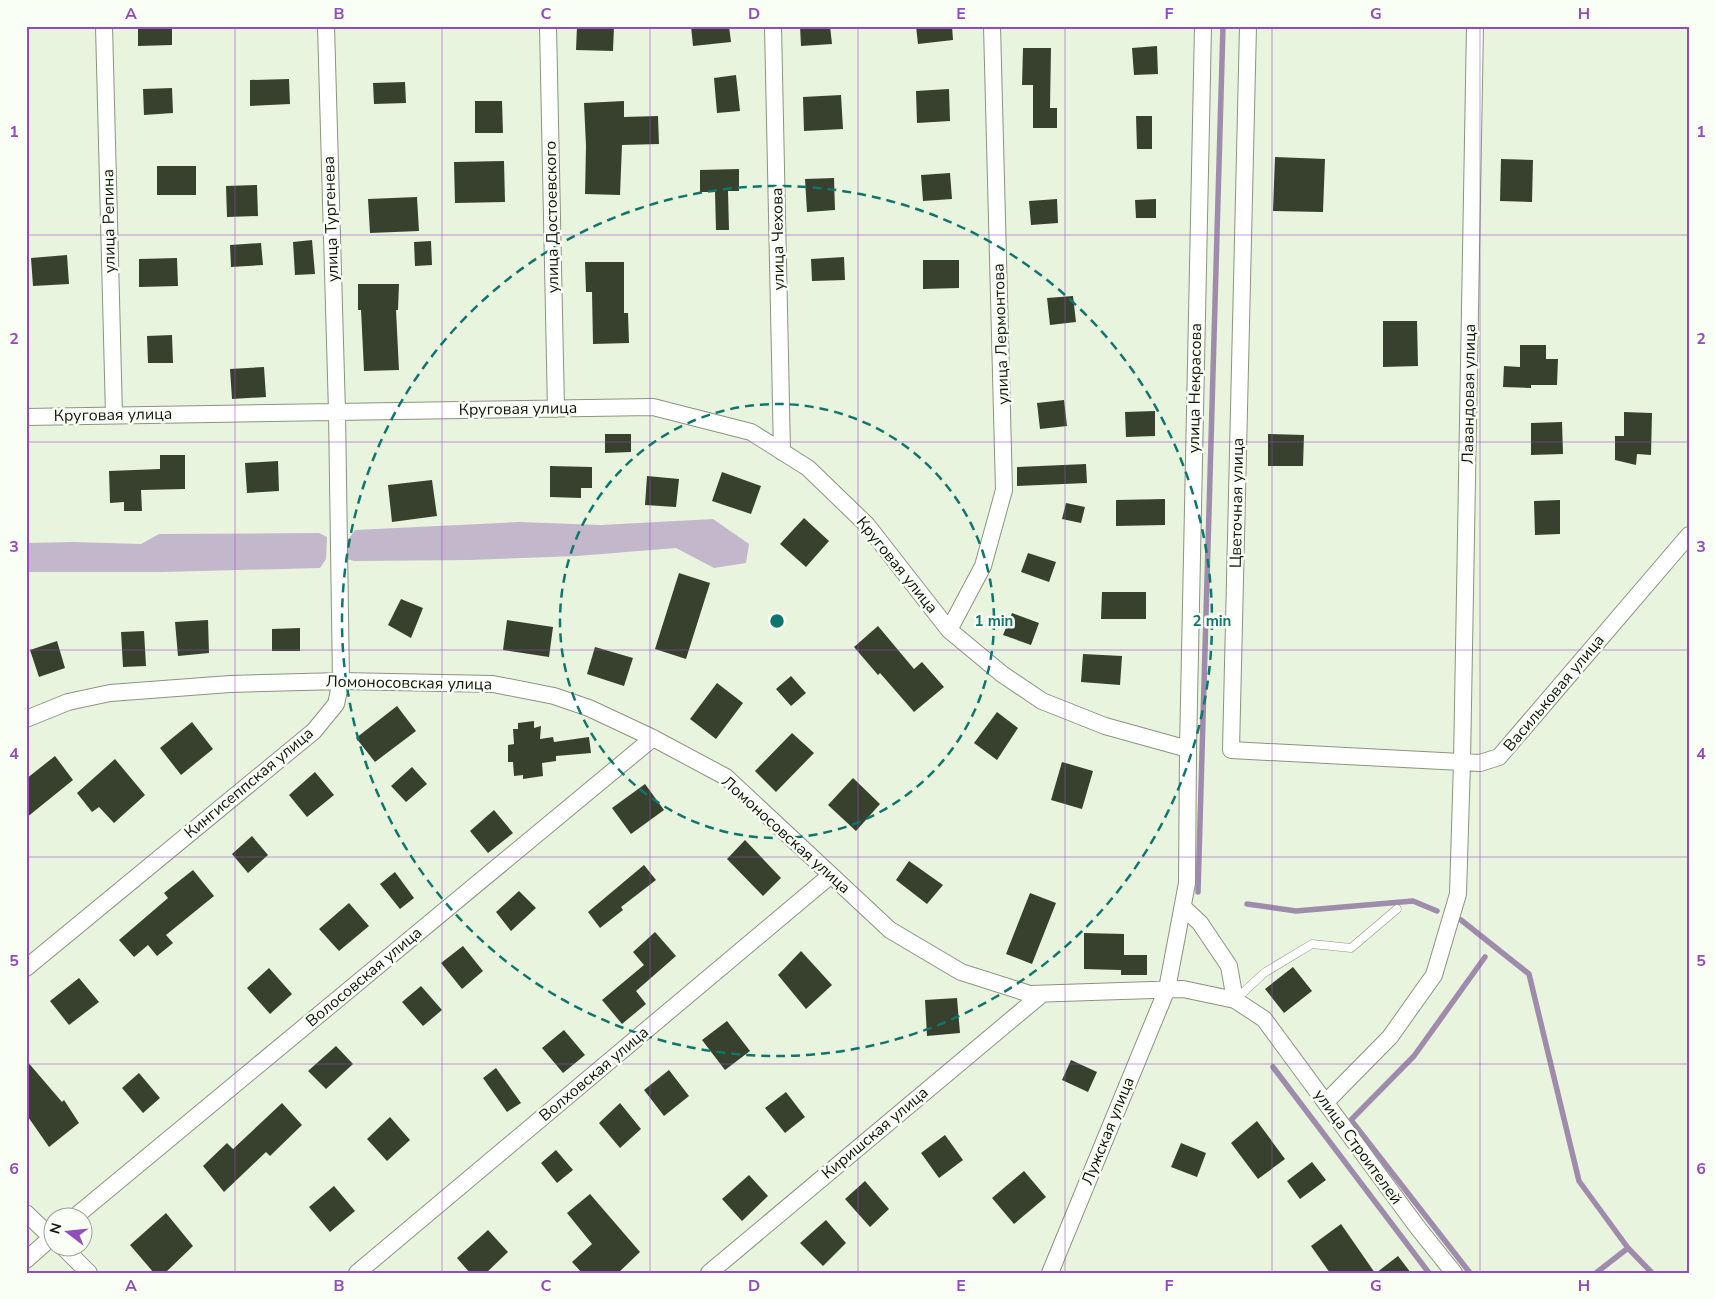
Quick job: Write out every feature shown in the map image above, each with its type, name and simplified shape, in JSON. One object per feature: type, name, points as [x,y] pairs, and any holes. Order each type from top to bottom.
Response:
[{"type":"street","name":"улица Репина","points":[[104,26],[114,415]]},
{"type":"street","name":"улица Тургенева","points":[[326,26],[337,412]]},
{"type":"street","name":"улица Достоевского","points":[[548,26],[556,408]]},
{"type":"street","name":"улица Чехова","points":[[773,26],[782,452]]},
{"type":"street","name":"улица Лермонтова","points":[[949,630],[983,566],[1004,490],[992,26]]},
{"type":"street","name":"улица Некрасова","points":[[1188,749],[1203,26]]},
{"type":"street","name":"Цветочная улица","points":[[1248,26],[1231,750],[1462,762]]},
{"type":"street","name":"Лавандовая улица","points":[[1462,762],[1475,26]]},
{"type":"street","name":"Круговая улица","points":[[26,416],[653,407],[751,432],[808,468],[867,525],[949,630],[1002,674],[1042,702],[1105,726],[1188,749]]},
{"type":"street","name":"Кингисеппская улица","points":[[26,968],[314,730],[336,704],[341,681],[337,412]]},
{"type":"street","name":"Васильковая улица","points":[[1462,762],[1480,762],[1499,757],[1689,535]]},
{"type":"street","name":"Ломоносовская улица","points":[[26,718],[68,702],[110,693],[230,684],[341,681],[493,684],[554,696],[589,708],[653,738],[726,777],[890,930],[961,972],[1030,994],[1183,989],[1235,1000],[1264,1019]]},
{"type":"street","name":"Волосовская улица","points":[[88,1206],[653,738]]},
{"type":"street","points":[[1167,989],[1187,883],[1188,749]]},
{"type":"street","points":[[1326,1102],[1390,1037],[1434,975],[1458,894],[1462,762]]},
{"type":"street","name":"Волховская улица","points":[[357,1273],[831,876]]},
{"type":"street","points":[[1182,907],[1200,923],[1229,966],[1235,1000]]},
{"type":"street","name":"Лужская улица","points":[[1050,1273],[1167,989]]},
{"type":"street","name":"Киришская улица","points":[[709,1273],[1042,994]]},
{"type":"street","name":"улица Строителей","points":[[1264,1019],[1418,1228],[1454,1273]]},
{"type":"street","points":[[26,1213],[42,1228]]},
{"type":"street","points":[[26,1260],[42,1246]]},
{"type":"street","points":[[72,1256],[89,1273]]},
{"type":"lane","points":[[1235,1000],[1264,973],[1312,944],[1351,948],[1397,908]]},
{"type":"shaded area","points":[[713,519],[749,544],[746,563],[714,568],[676,548],[577,556],[469,560],[354,561],[347,559],[348,540],[355,530],[519,522],[601,525]]},
{"type":"shaded area","points":[[319,533],[327,537],[326,559],[320,568],[162,572],[26,572],[26,543],[141,544],[159,534]]},
{"type":"building","points":[[138,26],[172,26],[172,45],[138,46]]},
{"type":"building","points":[[577,26],[614,26],[613,51],[576,50]]},
{"type":"building","points":[[691,26],[729,26],[731,42],[693,46]]},
{"type":"building","points":[[800,26],[830,26],[832,44],[801,46]]},
{"type":"building","points":[[916,26],[952,26],[953,40],[918,44]]},
{"type":"building","points":[[1157,46],[1158,74],[1134,75],[1132,48]]},
{"type":"building","points":[[1023,48],[1051,48],[1050,108],[1057,108],[1057,128],[1033,128],[1033,85],[1022,85]]},
{"type":"building","points":[[736,75],[740,111],[717,113],[714,78]]},
{"type":"building","points":[[289,79],[290,104],[250,106],[250,80]]},
{"type":"building","points":[[405,82],[406,103],[374,104],[373,83]]},
{"type":"building","points":[[172,88],[173,113],[144,115],[143,89]]},
{"type":"building","points":[[949,89],[950,121],[917,123],[916,91]]},
{"type":"building","points":[[841,95],[843,129],[804,131],[803,97]]},
{"type":"building","points":[[475,101],[502,101],[503,133],[475,133]]},
{"type":"building","points":[[624,101],[624,117],[658,116],[659,144],[622,145],[620,195],[585,194],[586,146],[584,103]]},
{"type":"building","points":[[1136,116],[1152,116],[1152,149],[1137,149]]},
{"type":"building","points":[[1275,157],[1325,159],[1323,212],[1273,211]]},
{"type":"building","points":[[1501,159],[1533,160],[1532,202],[1500,201]]},
{"type":"building","points":[[504,161],[505,202],[455,203],[454,162]]},
{"type":"building","points":[[157,166],[196,166],[196,195],[157,195]]},
{"type":"building","points":[[739,169],[739,191],[728,191],[729,230],[716,230],[715,192],[700,192],[700,170]]},
{"type":"building","points":[[950,173],[952,199],[923,201],[921,175]]},
{"type":"building","points":[[834,178],[835,210],[807,212],[805,179]]},
{"type":"building","points":[[257,185],[258,216],[227,217],[226,186]]},
{"type":"building","points":[[417,197],[419,231],[370,233],[368,199]]},
{"type":"building","points":[[1057,199],[1058,223],[1031,225],[1029,201]]},
{"type":"building","points":[[1156,199],[1156,218],[1136,218],[1135,200]]},
{"type":"building","points":[[312,240],[315,274],[295,275],[293,242]]},
{"type":"building","points":[[431,241],[432,265],[415,266],[414,242]]},
{"type":"building","points":[[261,243],[263,265],[231,267],[230,245]]},
{"type":"building","points":[[67,255],[69,284],[33,286],[31,258]]},
{"type":"building","points":[[844,257],[845,280],[812,281],[811,259]]},
{"type":"building","points":[[177,258],[178,286],[139,287],[139,259]]},
{"type":"building","points":[[923,260],[959,260],[959,288],[923,289]]},
{"type":"building","points":[[585,262],[624,262],[624,313],[628,313],[629,343],[593,344],[592,292],[586,292]]},
{"type":"building","points":[[358,284],[399,284],[398,310],[396,310],[399,370],[364,371],[361,310],[358,310]]},
{"type":"building","points":[[1073,296],[1076,322],[1050,325],[1047,298]]},
{"type":"building","points":[[1383,321],[1417,321],[1418,366],[1383,367]]},
{"type":"building","points":[[172,335],[173,363],[148,363],[147,336]]},
{"type":"building","points":[[1520,345],[1546,345],[1546,359],[1558,359],[1557,385],[1531,385],[1531,388],[1503,387],[1504,366],[1520,367]]},
{"type":"building","points":[[264,367],[266,397],[232,399],[230,369]]},
{"type":"building","points":[[1064,400],[1067,426],[1040,429],[1037,403]]},
{"type":"building","points":[[1155,411],[1155,436],[1126,437],[1125,412]]},
{"type":"building","points":[[1624,412],[1652,413],[1651,455],[1637,454],[1636,465],[1615,460],[1615,436],[1624,436]]},
{"type":"building","points":[[1562,422],[1563,454],[1531,455],[1531,423]]},
{"type":"building","points":[[605,434],[631,434],[631,452],[605,453]]},
{"type":"building","points":[[1268,434],[1304,435],[1303,466],[1268,466]]},
{"type":"building","points":[[160,455],[185,455],[185,489],[141,490],[142,511],[124,511],[124,502],[110,503],[109,471],[160,469]]},
{"type":"building","points":[[278,461],[279,491],[247,493],[245,463]]},
{"type":"building","points":[[1086,464],[1087,483],[1017,486],[1017,467]]},
{"type":"building","points":[[550,466],[592,467],[592,488],[581,488],[581,498],[550,497]]},
{"type":"building","points":[[722,472],[761,486],[751,514],[712,501]]},
{"type":"building","points":[[647,476],[679,479],[676,507],[645,505]]},
{"type":"building","points":[[432,480],[437,516],[392,522],[388,485]]},
{"type":"building","points":[[1165,499],[1165,525],[1116,526],[1116,500]]},
{"type":"building","points":[[1560,500],[1560,534],[1535,535],[1534,501]]},
{"type":"building","points":[[1066,503],[1085,507],[1081,523],[1062,519]]},
{"type":"building","points":[[804,518],[829,541],[806,567],[780,544]]},
{"type":"building","points":[[1028,553],[1056,562],[1049,582],[1021,572]]},
{"type":"building","points":[[679,573],[710,583],[686,659],[655,649]]},
{"type":"building","points":[[1102,592],[1146,592],[1146,619],[1101,619]]},
{"type":"building","points":[[401,599],[423,608],[411,638],[388,625]]},
{"type":"building","points":[[1012,613],[1039,623],[1031,645],[1003,635]]},
{"type":"building","points":[[208,620],[209,653],[178,656],[175,622]]},
{"type":"building","points":[[507,620],[553,627],[549,657],[503,650]]},
{"type":"building","points":[[878,626],[914,669],[922,662],[944,687],[914,712],[854,647]]},
{"type":"building","points":[[300,628],[300,651],[272,651],[272,629]]},
{"type":"building","points":[[144,631],[146,666],[123,667],[121,632]]},
{"type":"building","points":[[57,641],[65,668],[39,677],[30,650]]},
{"type":"building","points":[[595,647],[633,658],[624,686],[587,674]]},
{"type":"building","points":[[1083,654],[1122,656],[1120,685],[1081,682]]},
{"type":"building","points":[[791,676],[806,693],[791,706],[776,689]]},
{"type":"building","points":[[717,683],[743,703],[716,739],[690,719]]},
{"type":"building","points":[[397,706],[416,731],[375,762],[356,738]]},
{"type":"building","points":[[997,712],[1018,728],[997,760],[974,743]]},
{"type":"building","points":[[534,721],[534,728],[541,726],[540,739],[553,737],[554,742],[589,737],[591,753],[556,756],[556,761],[542,763],[543,776],[523,779],[523,775],[514,776],[513,762],[508,762],[508,745],[514,744],[513,729],[518,729],[518,723]]},
{"type":"building","points":[[192,722],[213,749],[181,775],[160,748]]},
{"type":"building","points":[[792,733],[814,753],[776,792],[755,771]]},
{"type":"building","points":[[55,756],[73,780],[26,818],[26,779]]},
{"type":"building","points":[[115,759],[145,795],[114,823],[99,807],[92,812],[77,793]]},
{"type":"building","points":[[1062,762],[1093,771],[1082,809],[1051,800]]},
{"type":"building","points":[[412,767],[427,784],[406,802],[391,786]]},
{"type":"building","points":[[315,772],[334,795],[307,817],[289,795]]},
{"type":"building","points":[[853,778],[880,804],[856,831],[828,805]]},
{"type":"building","points":[[645,784],[664,810],[631,834],[612,808]]},
{"type":"building","points":[[494,810],[513,833],[488,853],[470,831]]},
{"type":"building","points":[[252,836],[268,855],[248,873],[232,854]]},
{"type":"building","points":[[745,840],[781,878],[763,896],[727,859]]},
{"type":"building","points":[[909,861],[943,885],[927,904],[896,880]]},
{"type":"building","points":[[644,865],[656,880],[621,907],[623,910],[600,928],[588,912]]},
{"type":"building","points":[[193,870],[214,896],[166,935],[173,943],[157,956],[148,945],[134,957],[119,940],[168,898],[164,893]]},
{"type":"building","points":[[395,872],[414,898],[400,909],[380,884]]},
{"type":"building","points":[[519,891],[536,908],[511,931],[496,912]]},
{"type":"building","points":[[1030,893],[1056,903],[1032,964],[1006,954]]},
{"type":"building","points":[[349,903],[369,926],[339,951],[319,929]]},
{"type":"building","points":[[655,932],[676,956],[636,991],[646,1004],[622,1024],[602,1000],[644,965],[633,952]]},
{"type":"building","points":[[1084,933],[1124,934],[1124,955],[1147,955],[1147,975],[1121,975],[1121,970],[1084,969]]},
{"type":"building","points":[[463,946],[483,971],[462,989],[441,963]]},
{"type":"building","points":[[801,951],[832,985],[806,1009],[778,975]]},
{"type":"building","points":[[1293,967],[1312,991],[1284,1013],[1265,989]]},
{"type":"building","points":[[269,968],[292,994],[270,1014],[247,988]]},
{"type":"building","points":[[79,978],[99,1002],[69,1025],[50,1001]]},
{"type":"building","points":[[421,986],[442,1010],[423,1026],[402,1002]]},
{"type":"building","points":[[957,998],[960,1033],[927,1036],[925,1000]]},
{"type":"building","points":[[727,1021],[750,1051],[725,1070],[702,1040]]},
{"type":"building","points":[[564,1030],[585,1055],[563,1073],[542,1048]]},
{"type":"building","points":[[336,1046],[353,1064],[326,1089],[308,1071]]},
{"type":"building","points":[[26,1060],[62,1102],[64,1100],[79,1123],[49,1147],[26,1114]]},
{"type":"building","points":[[1071,1060],[1097,1072],[1088,1092],[1062,1080]]},
{"type":"building","points":[[496,1068],[521,1103],[507,1112],[483,1078]]},
{"type":"building","points":[[669,1070],[689,1096],[664,1116],[644,1090]]},
{"type":"building","points":[[139,1073],[160,1098],[143,1113],[122,1088]]},
{"type":"building","points":[[786,1092],[805,1117],[785,1133],[765,1108]]},
{"type":"building","points":[[282,1103],[302,1125],[270,1156],[266,1152],[224,1192],[203,1166],[227,1143],[233,1149]]},
{"type":"building","points":[[620,1103],[641,1129],[620,1148],[599,1123]]},
{"type":"building","points":[[390,1117],[410,1140],[387,1161],[367,1139]]},
{"type":"building","points":[[1257,1121],[1285,1159],[1258,1179],[1231,1143]]},
{"type":"building","points":[[945,1135],[963,1160],[939,1178],[921,1153]]},
{"type":"building","points":[[1181,1143],[1206,1153],[1197,1177],[1171,1167]]},
{"type":"building","points":[[556,1150],[573,1170],[557,1183],[541,1163]]},
{"type":"building","points":[[1312,1162],[1326,1180],[1300,1199],[1287,1181]]},
{"type":"building","points":[[1024,1171],[1046,1197],[1014,1224],[992,1198]]},
{"type":"building","points":[[749,1175],[768,1196],[742,1221],[722,1199]]},
{"type":"building","points":[[865,1181],[889,1209],[870,1227],[845,1199]]},
{"type":"building","points":[[334,1186],[355,1211],[330,1232],[309,1207]]},
{"type":"building","points":[[590,1194],[640,1252],[618,1273],[582,1273],[572,1262],[592,1244],[567,1213]]},
{"type":"building","points":[[166,1213],[193,1246],[165,1273],[154,1273],[130,1245]]},
{"type":"building","points":[[826,1220],[846,1243],[823,1266],[800,1243]]},
{"type":"building","points":[[1341,1224],[1375,1273],[1330,1273],[1311,1246]]},
{"type":"building","points":[[488,1230],[508,1252],[486,1273],[470,1273],[457,1258]]},
{"type":"building","points":[[1398,1256],[1411,1273],[1376,1273]]},
{"type":"waterway","points":[[1198,892],[1223,26]]},
{"type":"waterway","points":[[1247,904],[1296,911],[1413,901],[1437,911]]},
{"type":"waterway","points":[[1461,920],[1529,974],[1579,1181],[1628,1248],[1652,1273]]},
{"type":"waterway","points":[[1470,1273],[1351,1120],[1414,1056],[1485,957]]},
{"type":"waterway","points":[[1273,1067],[1429,1273]]},
{"type":"waterway","points":[[1596,1273],[1628,1248]]}]
